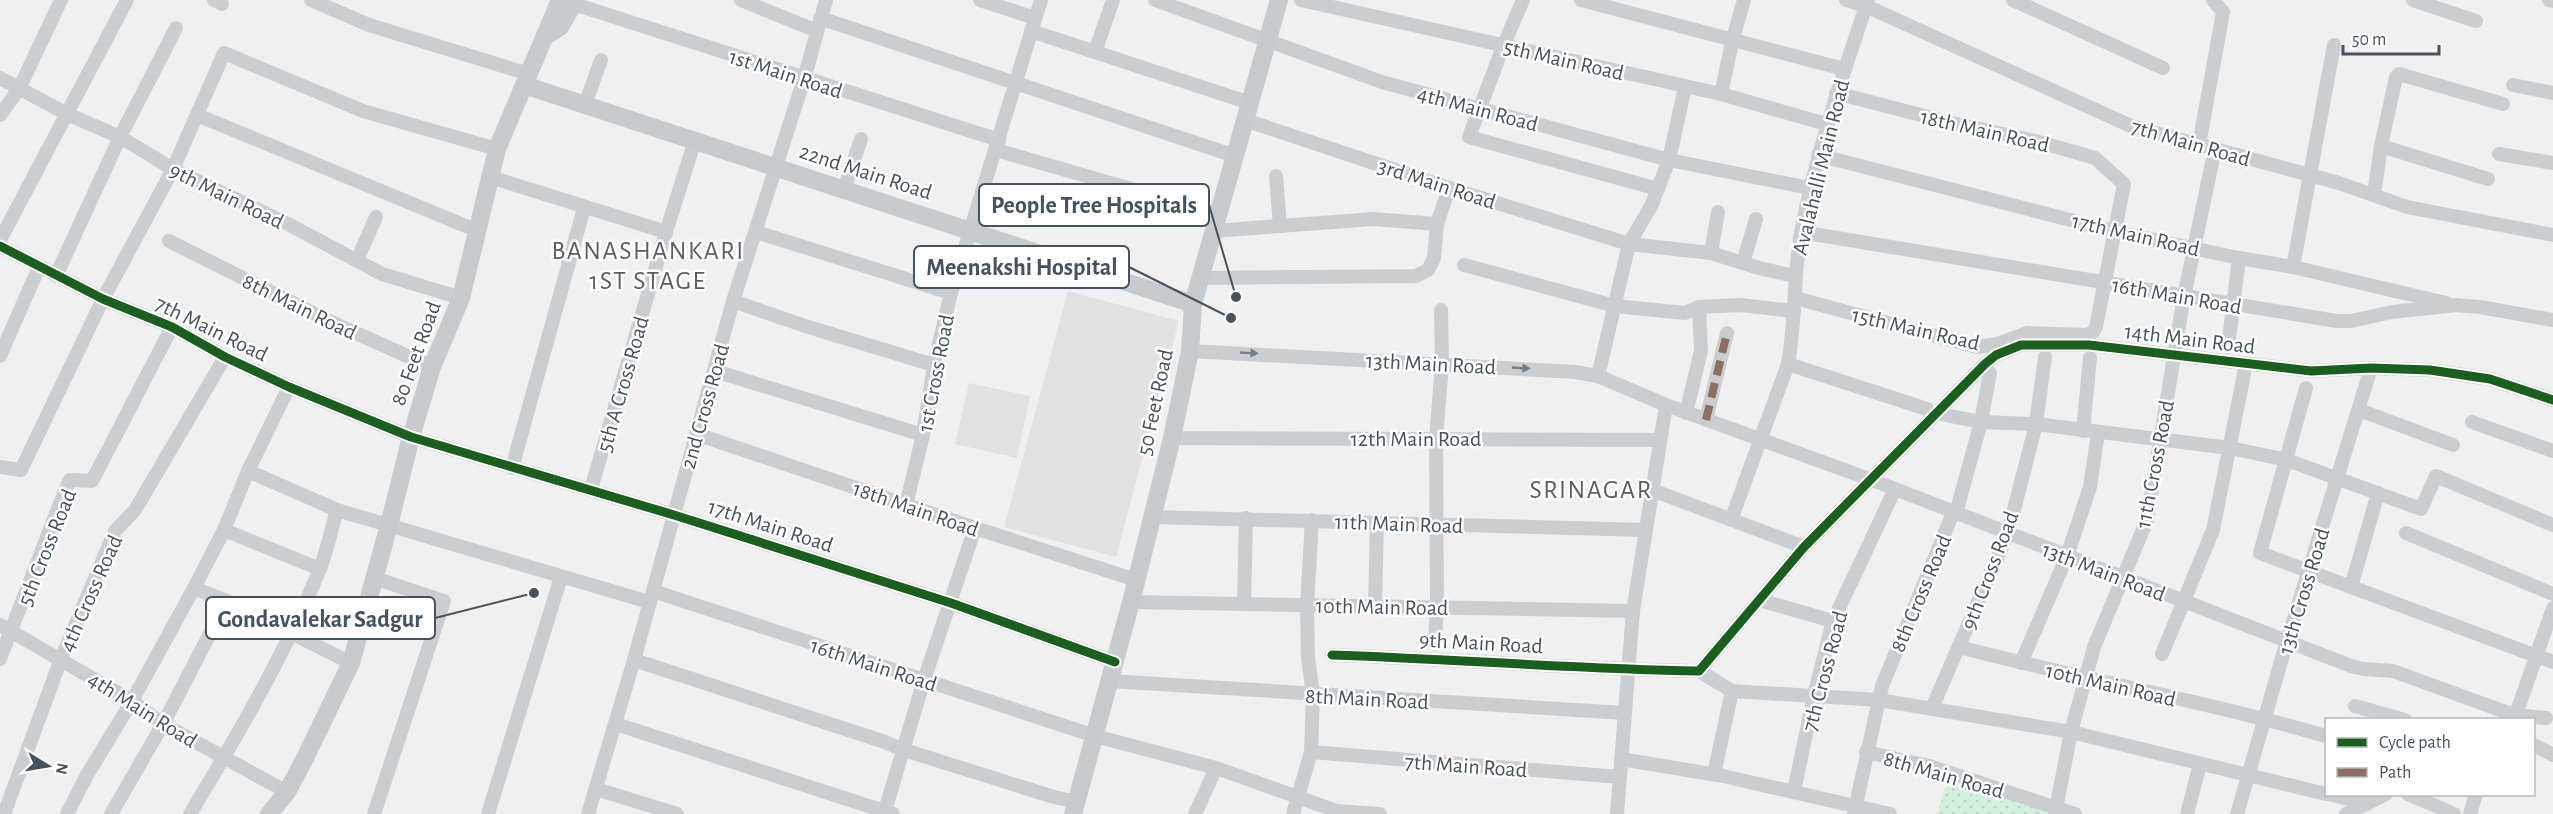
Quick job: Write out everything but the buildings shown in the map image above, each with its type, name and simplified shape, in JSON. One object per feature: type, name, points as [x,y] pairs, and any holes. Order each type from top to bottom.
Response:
[{"type":"main road","name":"50 Feet Road","points":[[1075,808],[1131,602],[1172,438],[1190,351],[1193,304],[1279,0]]},
{"type":"main road","name":"80 Feet Road","points":[[269,814],[286,792],[351,663],[432,367],[461,298],[497,149],[546,36],[560,27],[564,1]]},
{"type":"main road","name":"22nd Main Road","points":[[527,79],[585,105],[1193,304]]},
{"type":"street","points":[[0,115],[19,89],[61,0]]},
{"type":"street","points":[[0,240],[127,0]]},
{"type":"street","points":[[311,0],[369,25],[527,79]]},
{"type":"street","points":[[741,0],[1014,82],[1235,156]]},
{"type":"street","name":"2nd Cross Road","points":[[588,814],[616,724],[734,301],[804,79],[826,0]]},
{"type":"street","name":"3rd Main Road","points":[[980,0],[1095,52],[1449,188],[1629,244],[1711,253],[1794,276]]},
{"type":"street","name":"1st Cross Road","points":[[906,505],[923,435],[934,365],[951,293],[1041,0]]},
{"type":"street","points":[[1095,52],[1113,0]]},
{"type":"street","name":"4th Main Road","points":[[1155,0],[1267,42],[1382,81],[1478,109],[1669,160],[1810,188]]},
{"type":"street","name":"5th Main Road","points":[[1300,0],[1721,94],[1826,124]]},
{"type":"street","points":[[1523,0],[1478,109],[1469,137],[1658,189]]},
{"type":"street","points":[[1581,0],[1844,69]]},
{"type":"street","points":[[1721,94],[1732,38],[1744,0]]},
{"type":"street","name":"7th Main Road","points":[[1846,0],[1867,3],[2131,126],[2311,175],[2407,207],[2553,235]]},
{"type":"street","points":[[2013,0],[2163,68]]},
{"type":"street","points":[[2199,145],[2223,12],[2212,0]]},
{"type":"street","points":[[2413,0],[2476,21]]},
{"type":"street","name":"1st Main Road","points":[[564,1],[804,79],[1216,223]]},
{"type":"street","name":"Avalahalli Main Road","points":[[1731,520],[1788,364],[1795,304],[1794,276],[1810,188],[1826,124],[1867,3]]},
{"type":"street","points":[[56,276],[120,137],[176,28]]},
{"type":"street","points":[[2293,267],[2334,45]]},
{"type":"street","points":[[0,467],[21,470],[103,299],[173,169],[224,53],[363,111],[497,149]]},
{"type":"street","points":[[585,105],[601,60]]},
{"type":"street","points":[[2374,195],[2381,147],[2396,77],[2399,74],[2503,104]]},
{"type":"street","name":"9th Main Road","points":[[0,78],[67,114],[120,137],[173,169],[382,273],[461,298]]},
{"type":"street","points":[[2513,85],[2553,93]]},
{"type":"street","points":[[1598,376],[1629,244],[1652,204],[1669,160],[1685,87]]},
{"type":"street","name":"18th Main Road","points":[[1836,93],[1948,122],[2036,141],[2095,158],[2124,184],[2116,232]]},
{"type":"street","points":[[197,115],[478,231]]},
{"type":"street","points":[[844,189],[861,139]]},
{"type":"street","name":"5th A Cross Road","points":[[591,489],[695,140]]},
{"type":"street","points":[[2381,147],[2488,179]]},
{"type":"street","name":"11th Cross Road","points":[[2055,811],[2071,732],[2094,648],[2147,520],[2184,296],[2215,149]]},
{"type":"street","points":[[2499,154],[2553,163]]},
{"type":"street","name":"17th Main Road","points":[[1818,155],[2116,232],[2293,267],[2456,305]]},
{"type":"street","points":[[1276,176],[1280,226]]},
{"type":"street","points":[[490,177],[666,232]]},
{"type":"street","points":[[1201,278],[1416,276],[1428,270],[1434,258],[1437,224],[1449,188]]},
{"type":"street","points":[[512,468],[584,207]]},
{"type":"street","points":[[1711,253],[1718,212]]},
{"type":"street","points":[[357,260],[376,217]]},
{"type":"street","points":[[1216,223],[1280,226],[1373,219],[1437,224]]},
{"type":"street","points":[[1743,263],[1756,219]]},
{"type":"street","points":[[756,232],[951,293]]},
{"type":"street","name":"16th Main Road","points":[[1801,232],[2296,316],[2351,321],[2392,312],[2456,305],[2553,320]]},
{"type":"street","points":[[2105,282],[2116,232]]},
{"type":"street","name":"8th Main Road","points":[[170,241],[331,322],[432,367]]},
{"type":"street","name":"7th Main Road","points":[[0,246],[103,299],[172,327],[225,357],[289,387],[411,437]]},
{"type":"street","points":[[2228,346],[2239,258]]},
{"type":"street","points":[[1464,265],[1615,306],[1685,313],[1699,307],[1795,304]]},
{"type":"street","points":[[0,356],[39,267]]},
{"type":"street","name":"15th Main Road","points":[[1795,304],[1977,347],[1997,344],[2027,333],[2086,335],[2093,332],[2105,282]]},
{"type":"street","points":[[734,301],[805,326],[934,365]]},
{"type":"street","points":[[1686,413],[1701,351],[1699,307]]},
{"type":"street","points":[[1434,644],[1437,607],[1436,438],[1442,364],[1441,310]]},
{"type":"street","name":"5th Cross Road","points":[[0,659],[6,628],[70,480],[92,481],[172,327]]},
{"type":"street","points":[[1706,420],[1727,333]]},
{"type":"street","name":"14th Main Road","points":[[1699,671],[1804,548],[1985,364],[2010,348],[2021,345],[2070,345],[2174,354],[2319,371],[2371,368],[2430,370],[2490,378],[2553,400]]},
{"type":"street","name":"13th Main Road","points":[[1190,351],[1551,369],[1598,376],[1686,413],[1872,480],[2358,668],[2393,671],[2514,717],[2544,718]]},
{"type":"street","name":"4th Cross Road","points":[[4,814],[61,659],[115,531],[135,510],[225,357]]},
{"type":"street","name":"9th Cross Road","points":[[1932,708],[2008,533],[2036,424],[2045,357]]},
{"type":"street","points":[[2083,430],[2090,358]]},
{"type":"street","points":[[1788,364],[1927,409]]},
{"type":"street","points":[[2162,654],[2213,530],[2246,364]]},
{"type":"street","name":"13th Cross Road","points":[[2237,814],[2287,640],[2371,368]]},
{"type":"street","points":[[715,370],[923,435]]},
{"type":"street","name":"8th Cross Road","points":[[1855,810],[1882,686],[1951,518],[1956,513],[1981,422],[1990,373]]},
{"type":"street","points":[[67,814],[194,588],[224,530],[248,471],[289,387]]},
{"type":"street","points":[[2306,388],[2260,553],[2553,662]]},
{"type":"street","points":[[1617,814],[1633,611],[1666,405]]},
{"type":"street","points":[[2359,410],[2453,445]]},
{"type":"street","points":[[1945,415],[1981,422],[2036,424],[2230,448],[2287,460],[2421,509],[2436,476],[2553,525]]},
{"type":"street","points":[[2472,422],[2553,451]]},
{"type":"street","points":[[2021,663],[2067,556],[2090,487],[2098,433]]},
{"type":"street","name":"18th Main Road","points":[[696,434],[1136,580]]},
{"type":"street","name":"17th Main Road","points":[[411,437],[591,489],[951,603],[1115,662]]},
{"type":"street","name":"12th Main Road","points":[[1172,438],[1660,440]]},
{"type":"street","name":"16th Main Road","points":[[248,471],[337,510],[561,577],[651,597],[924,680],[1095,736],[1216,768],[1337,811],[1380,814]]},
{"type":"street","name":"7th Cross Road","points":[[1794,791],[1833,621],[1895,489]]},
{"type":"street","points":[[1652,490],[1804,548]]},
{"type":"street","points":[[2351,587],[2378,493]]},
{"type":"street","points":[[190,814],[224,758],[292,633],[320,569],[337,510]]},
{"type":"street","name":"11th Main Road","points":[[1152,517],[1646,530]]},
{"type":"street","points":[[1244,603],[1246,518]]},
{"type":"street","points":[[1293,814],[1311,752],[1313,694],[1308,658],[1307,604],[1312,520]]},
{"type":"street","points":[[1375,606],[1377,522]]},
{"type":"street","points":[[616,724],[887,813],[924,680],[975,528]]},
{"type":"street","points":[[224,530],[320,569]]},
{"type":"street","points":[[2406,533],[2553,594]]},
{"type":"street","points":[[488,814],[561,577]]},
{"type":"street","points":[[374,578],[444,601],[374,814]]},
{"type":"street","points":[[194,588],[227,601],[351,663]]},
{"type":"street","points":[[1759,600],[1833,621]]},
{"type":"street","points":[[111,814],[163,724],[227,601]]},
{"type":"street","name":"10th Main Road","points":[[1131,602],[1633,611]]},
{"type":"street","points":[[2514,717],[2553,608]]},
{"type":"street","name":"4th Main Road","points":[[6,628],[132,701],[163,724],[286,792]]},
{"type":"street","name":"10th Main Road","points":[[1959,647],[2265,718],[2325,736]]},
{"type":"street","name":"9th Main Road","points":[[1332,655],[1436,658],[1628,670],[1699,671]]},
{"type":"street","points":[[634,660],[904,750],[1054,797],[1075,808]]},
{"type":"street","points":[[1699,671],[1732,691],[1879,700],[1932,708],[2071,732],[2325,793]]},
{"type":"street","name":"8th Main Road","points":[[1110,681],[1625,713]]},
{"type":"street","points":[[1713,774],[1732,691]]},
{"type":"street","points":[[2355,706],[2398,718]]},
{"type":"street","points":[[2535,746],[2553,755]]},
{"type":"street","name":"7th Main Road","points":[[1311,752],[1620,777]]},
{"type":"street","name":"8th Main Road","points":[[1866,752],[1929,766],[2055,811],[2075,814]]},
{"type":"street","points":[[1621,759],[1713,774],[1794,791],[1855,810],[1890,814]]},
{"type":"street","points":[[2187,814],[2200,764]]},
{"type":"street","points":[[1195,814],[1216,768]]},
{"type":"street","points":[[596,789],[677,814]]},
{"type":"street","points":[[2336,796],[2367,804]]},
{"type":"street","points":[[2346,814],[2384,796]]},
{"type":"street","points":[[2410,796],[2454,814]]},
{"type":"street","points":[[2470,814],[2476,796]]},
{"type":"shaded area","points":[[1068,291],[1179,321],[1116,557],[1004,527]]},
{"type":"shaded area","points":[[969,383],[1030,396],[1017,458],[955,444]]},
{"type":"green space","points":[[1947,783],[2049,810],[2048,814],[1937,814]]},
{"type":"marked path","points":[[1706,420],[1727,333]]},
{"type":"cycle path","points":[[0,246],[103,299],[172,327],[225,357],[289,387],[411,437],[674,515],[951,603],[1115,662]]},
{"type":"cycle path","points":[[1332,655],[1699,671],[1804,547],[1985,364],[1996,355],[2021,345],[2089,345],[2311,371],[2371,368],[2430,370],[2490,379],[2553,400]]},
{"type":"place","name":"People Tree Hospitals","points":[[1236,297]]},
{"type":"place","name":"Meenakshi Hospital","points":[[1231,318]]},
{"type":"place","name":"Gondavalekar Sadgur","points":[[534,593]]},
{"type":"district","name":"BANASHANKARI 1ST STAGE","points":[[648,265]]},
{"type":"district","name":"SRINAGAR","points":[[1591,489]]}]
